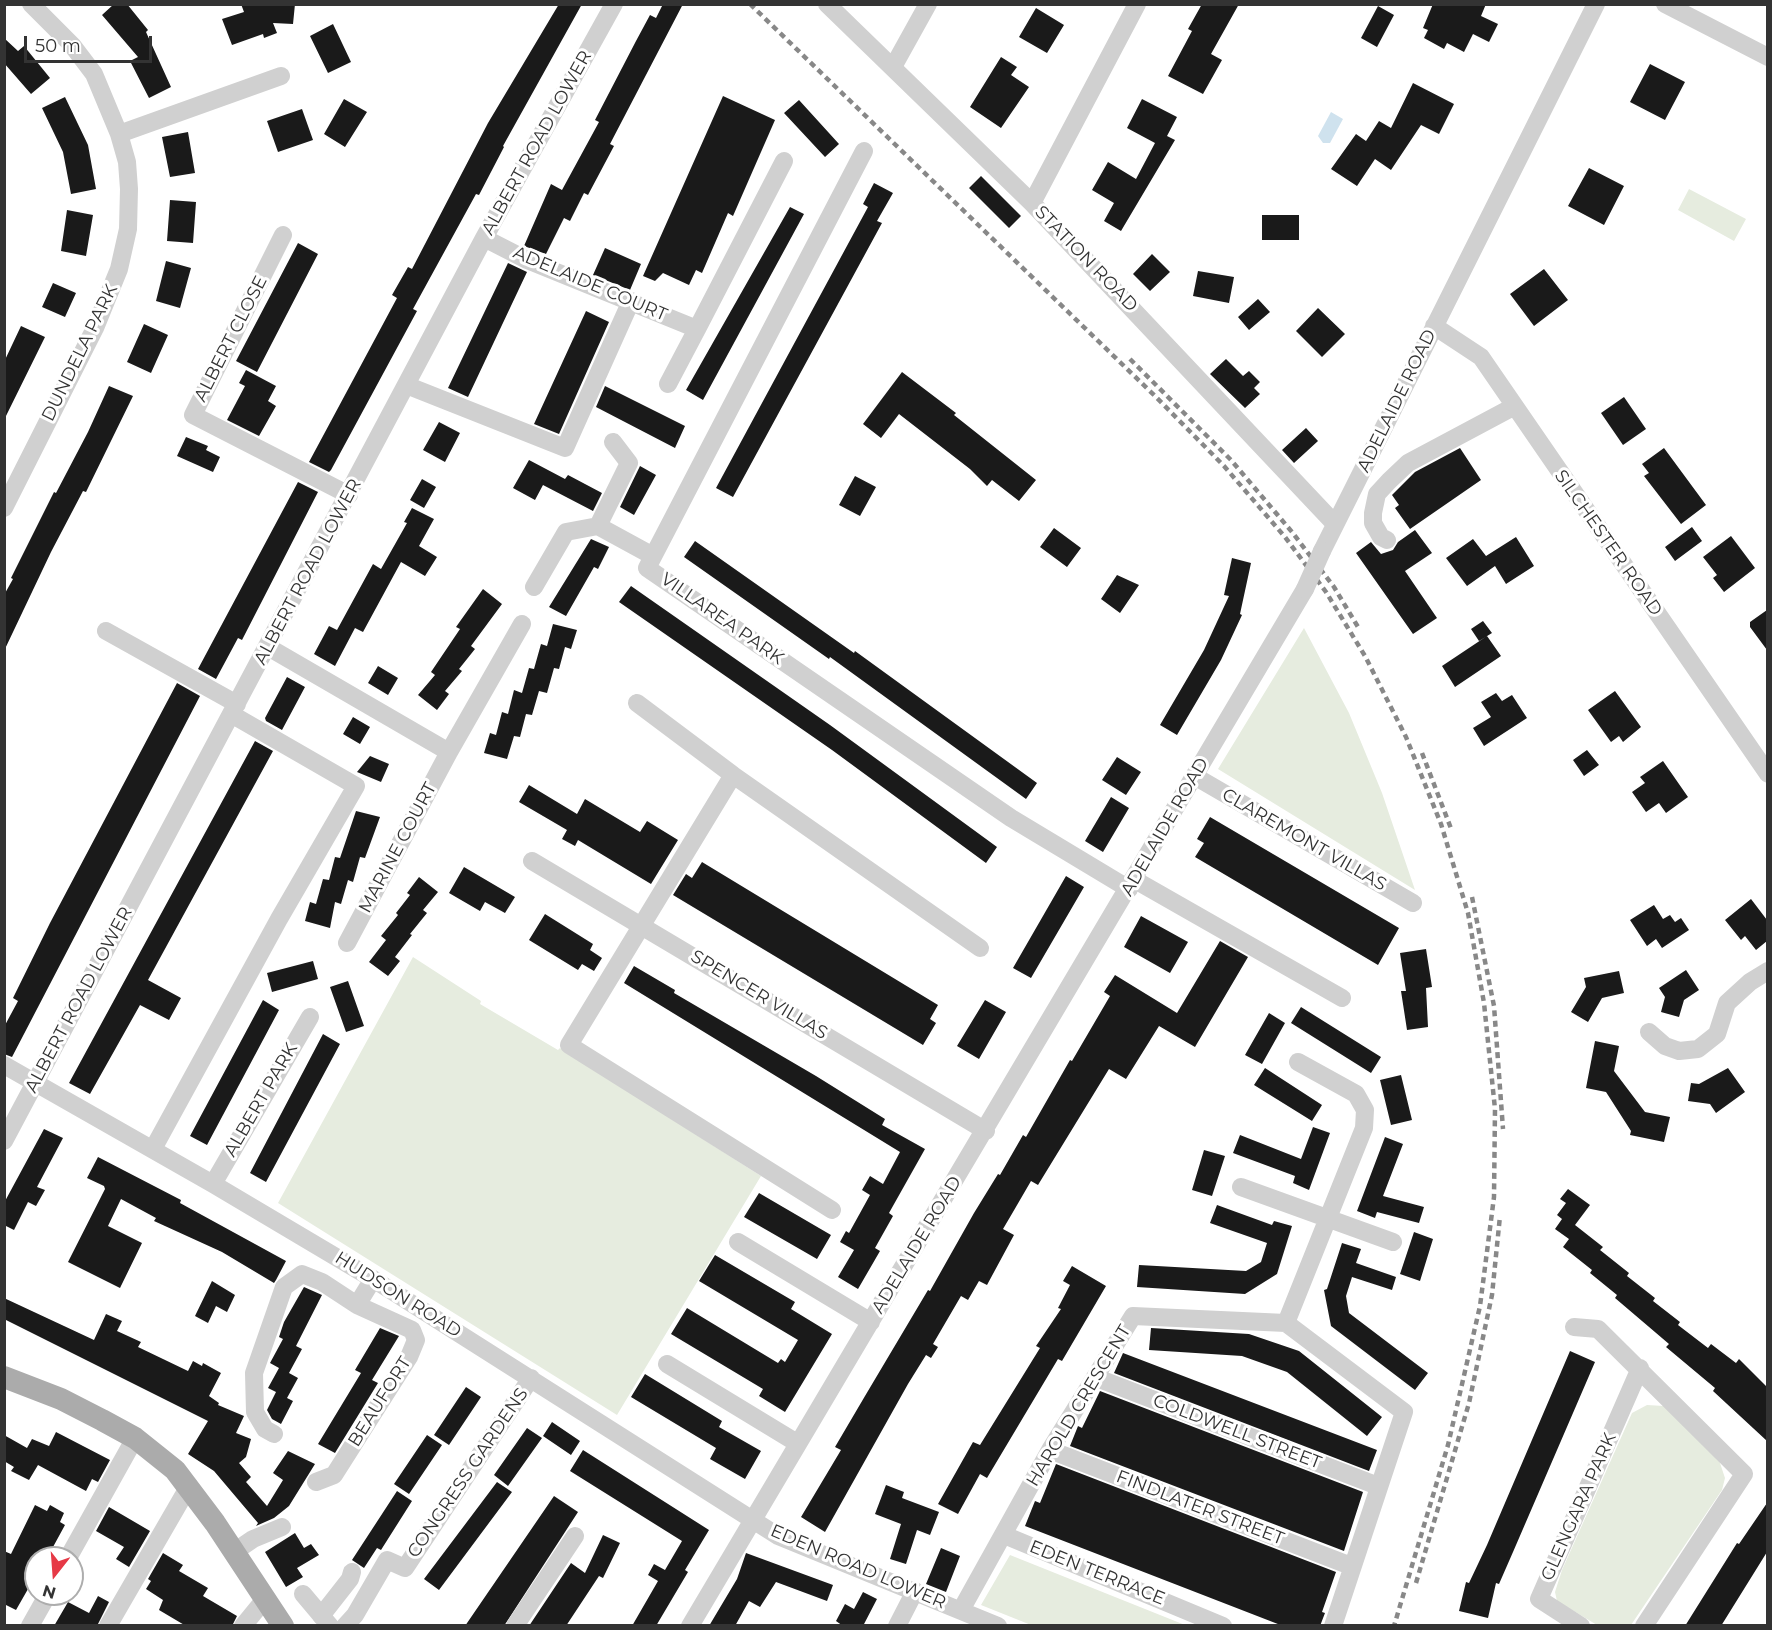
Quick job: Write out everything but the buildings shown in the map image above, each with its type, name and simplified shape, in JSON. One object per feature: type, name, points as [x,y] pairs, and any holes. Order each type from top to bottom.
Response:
[{"type":"main road","points":[[4,1377],[61,1399],[135,1438],[174,1470],[189,1486],[283,1626]]},
{"type":"street","name":"DUNDELA PARK","points":[[4,508],[84,353],[119,269],[128,229],[127,162],[119,134],[94,74],[72,45],[31,4]]},
{"type":"street","name":"ALBERT ROAD LOWER","points":[[4,1141],[484,238],[614,4]]},
{"type":"street","name":"STATION ROAD","points":[[827,4],[1032,203],[1335,524]]},
{"type":"street","points":[[893,67],[928,4]]},
{"type":"street","points":[[1032,203],[1137,4]]},
{"type":"street","name":"ADELAIDE ROAD","points":[[690,1626],[1196,777],[1305,589],[1335,524],[1596,4]]},
{"type":"street","points":[[1665,4],[1767,57]]},
{"type":"street","points":[[119,134],[281,76]]},
{"type":"street","name":"VILLAREA PARK","points":[[864,151],[647,568],[1011,818],[1132,884]]},
{"type":"street","points":[[668,384],[784,161]]},
{"type":"street","name":"ALBERT CLOSE","points":[[283,235],[193,415],[349,495]]},
{"type":"street","name":"ADELAIDE COURT","points":[[484,238],[527,260],[697,329]]},
{"type":"street","points":[[406,385],[565,448],[631,301]]},
{"type":"street","name":"SILCHESTER ROAD","points":[[1434,326],[1480,357],[1767,774]]},
{"type":"street","points":[[1387,540],[1381,537],[1373,523],[1373,513],[1377,494],[1389,481],[1408,463],[1513,407]]},
{"type":"street","points":[[598,526],[629,463],[613,442]]},
{"type":"street","points":[[534,587],[566,532],[598,526],[653,556]]},
{"type":"street","name":"MARINE COURT","points":[[347,943],[449,752],[522,624]]},
{"type":"street","points":[[106,631],[356,786],[279,919],[153,1149]]},
{"type":"street","points":[[268,647],[449,752]]},
{"type":"street","points":[[637,703],[733,775],[980,948]]},
{"type":"street","points":[[733,775],[569,1045],[832,1210]]},
{"type":"street","name":"CLAREMONT VILLAS","points":[[1196,777],[1413,903]]},
{"type":"street","name":"SPENCER VILLAS","points":[[532,861],[986,1131]]},
{"type":"street","points":[[1132,884],[1342,998]]},
{"type":"street","points":[[1649,1032],[1672,1049],[1679,1051],[1698,1049],[1718,1034],[1727,1003],[1750,982],[1767,971]]},
{"type":"street","name":"ALBERT PARK","points":[[213,1184],[310,1017]]},
{"type":"street","points":[[1298,1062],[1356,1094],[1365,1110],[1364,1128],[1286,1323],[1404,1412],[1351,1566],[1334,1626]]},
{"type":"street","name":"HUDSON ROAD","points":[[4,1065],[153,1149],[373,1279],[754,1521]]},
{"type":"street","points":[[1240,1187],[1393,1242]]},
{"type":"street","points":[[738,1242],[871,1322]]},
{"type":"street","name":"BEAUFORT","points":[[274,1434],[265,1429],[255,1412],[254,1373],[284,1287],[302,1274],[322,1282],[357,1305],[412,1330],[416,1340],[409,1357],[334,1475],[316,1482]]},
{"type":"street","points":[[357,1305],[373,1279]]},
{"type":"street","name":"HAROLD CRESCENT","points":[[961,1610],[1050,1450],[1133,1316],[1286,1323]]},
{"type":"street","points":[[1574,1327],[1598,1329],[1640,1368],[1744,1474],[1644,1626]]},
{"type":"street","points":[[667,1364],[797,1443]]},
{"type":"street","name":"GLENGARA PARK","points":[[1581,1626],[1539,1599],[1640,1368]]},
{"type":"street","name":"CONGRESS GARDENS","points":[[345,1626],[355,1615],[387,1560],[405,1568],[531,1378]]},
{"type":"street","name":"COLDWELL STREET","points":[[1096,1378],[1378,1486]]},
{"type":"street","points":[[75,1546],[135,1438]]},
{"type":"street","name":"FINDLATER STREET","points":[[1050,1450],[1351,1566]]},
{"type":"street","points":[[108,1626],[189,1486]]},
{"type":"street","name":"EDEN ROAD LOWER","points":[[754,1521],[778,1536],[998,1626]]},
{"type":"street","points":[[234,1552],[253,1539],[282,1527]]},
{"type":"street","name":"EDEN TERRACE","points":[[1004,1535],[1223,1626]]},
{"type":"street","points":[[515,1626],[575,1536]]},
{"type":"street","points":[[303,1594],[326,1621],[352,1572]]},
{"type":"street","points":[[897,1626],[915,1591]]},
{"type":"street","points":[[243,1626],[266,1599]]},
{"type":"street","points":[[30,1626],[41,1606]]},
{"type":"shaded area","points":[[1689,189],[1746,219],[1734,241],[1678,210]]},
{"type":"shaded area","points":[[1304,628],[1349,713],[1382,793],[1415,890],[1218,769]]},
{"type":"shaded area","points":[[413,957],[481,1001],[480,1004],[558,1050],[560,1048],[761,1176],[617,1415],[278,1203]]},
{"type":"shaded area","points":[[1647,1405],[1664,1406],[1719,1460],[1725,1478],[1722,1490],[1631,1625],[1597,1625],[1557,1601],[1555,1592],[1562,1570],[1632,1413]]},
{"type":"shaded area","points":[[1010,1555],[1185,1625],[1031,1625],[981,1605]]},
{"type":"water","points":[[1331,112],[1343,119],[1330,143],[1323,143],[1318,136]]},
{"type":"railway","points":[[750,4],[1155,396],[1224,466],[1285,537],[1326,592],[1365,656],[1406,737],[1441,824],[1468,913],[1484,1003],[1495,1109],[1494,1197],[1480,1306],[1448,1445],[1394,1626]]},
{"type":"railway","points":[[1130,359],[1231,460],[1292,532],[1334,587],[1358,627]]},
{"type":"railway","points":[[1422,753],[1452,831]]},
{"type":"railway","points":[[1472,897],[1494,1006],[1503,1129]]},
{"type":"railway","points":[[1416,1583],[1469,1403],[1492,1295],[1500,1216]]}]
